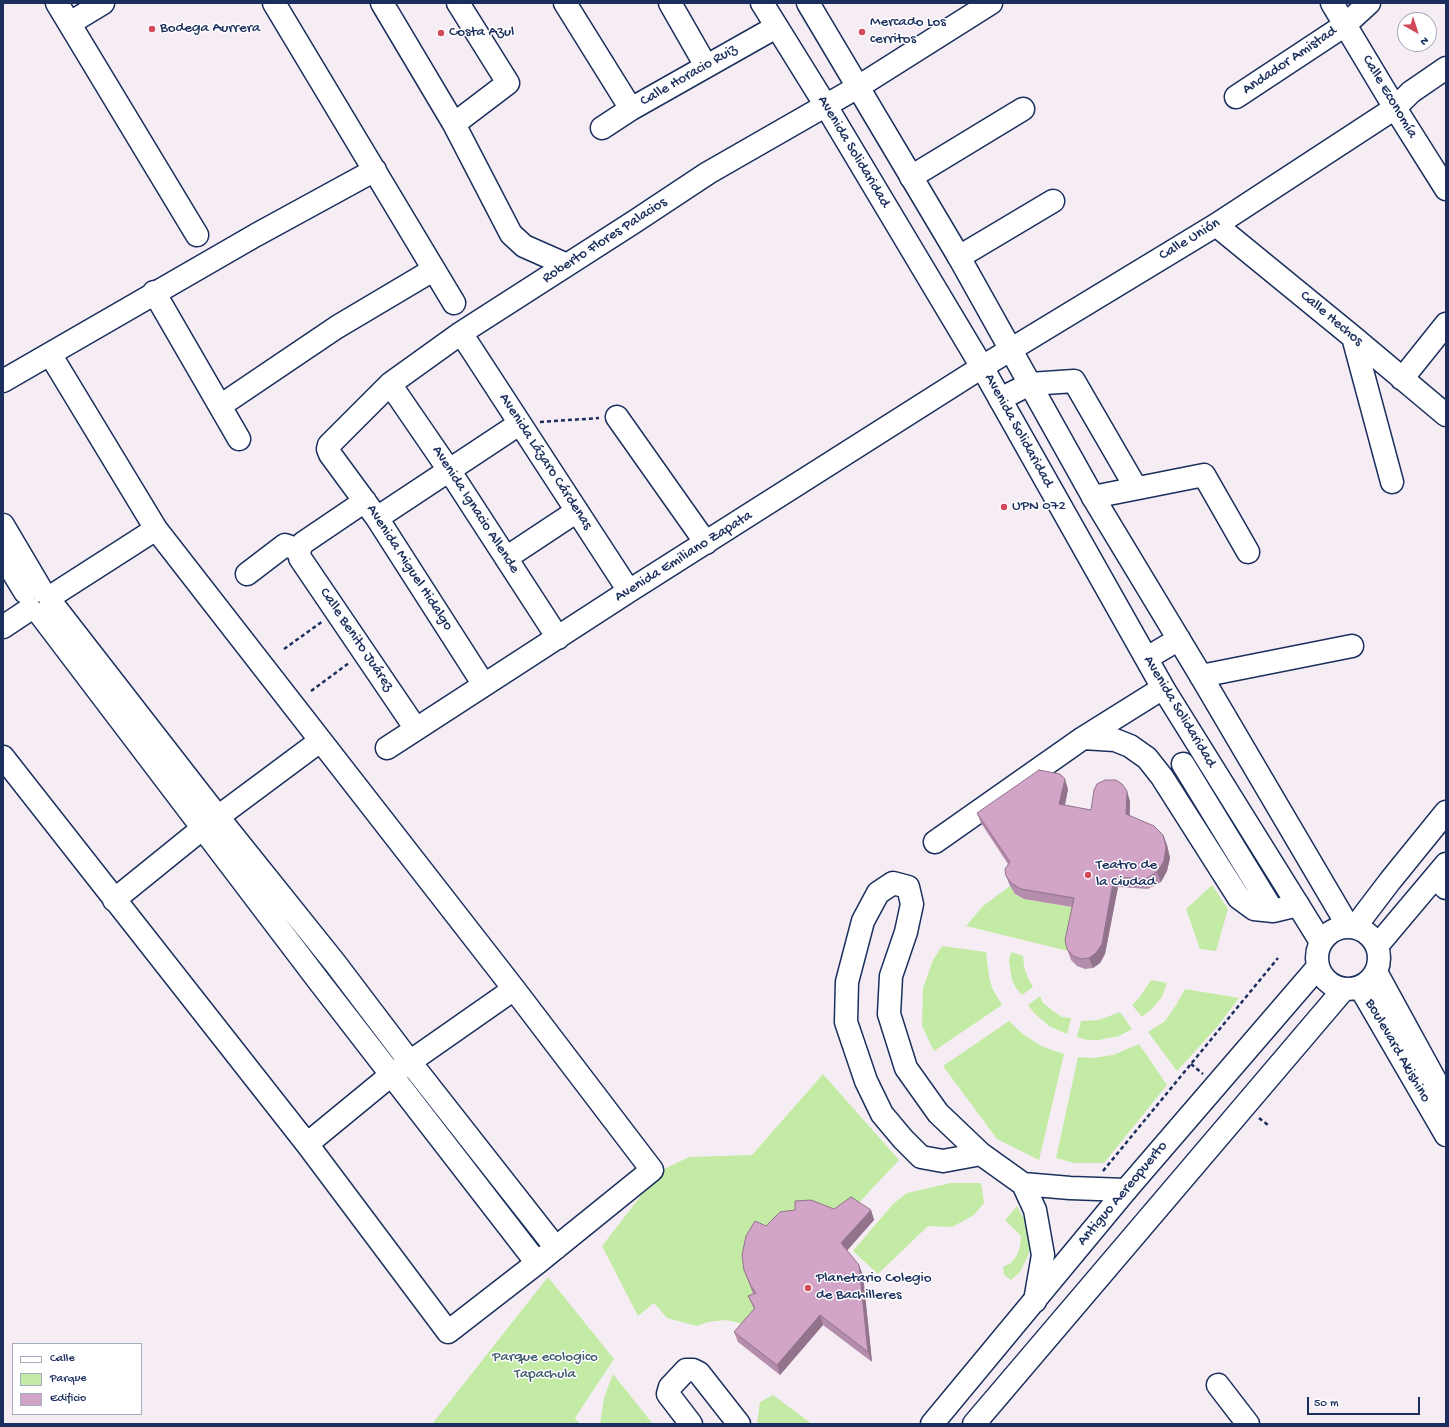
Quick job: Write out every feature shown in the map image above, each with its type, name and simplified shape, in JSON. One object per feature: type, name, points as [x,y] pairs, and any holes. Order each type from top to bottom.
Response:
[{"type":"street","points":[[57,3],[197,235]]},
{"type":"street","points":[[70,23],[103,3]]},
{"type":"street","points":[[274,3],[454,303]]},
{"type":"street","points":[[382,3],[454,124],[511,234],[524,246],[567,265]]},
{"type":"street","points":[[454,124],[508,83],[458,3]]},
{"type":"street","points":[[565,3],[631,109]]},
{"type":"street","points":[[670,3],[706,66]]},
{"type":"street","name":"Avenida Solidaridad","points":[[762,3],[826,106],[982,367],[1163,688],[1321,942]]},
{"type":"street","points":[[808,3],[959,257],[1093,497],[1352,927]]},
{"type":"street","name":"Roberto Flores Palacios","points":[[390,384],[461,333],[708,173],[858,87],[991,3]]},
{"type":"street","name":"Calle Economía","points":[[1332,3],[1395,108],[1438,159],[1446,189]]},
{"type":"street","name":"Andador Amistad","points":[[1236,97],[1345,24],[1369,3]]},
{"type":"street","name":"Calle Horacio Ruiz","points":[[602,128],[631,109],[776,27]]},
{"type":"street","name":"Calle Unión","points":[[982,367],[1216,225],[1395,108],[1411,92],[1446,68]]},
{"type":"street","points":[[911,177],[1023,109]]},
{"type":"street","points":[[3,381],[154,292],[375,170]]},
{"type":"street","points":[[959,257],[1054,201]]},
{"type":"street","name":"Calle Hechos","points":[[1216,225],[1353,336],[1446,415]]},
{"type":"street","points":[[220,406],[337,327],[433,270]]},
{"type":"street","points":[[154,292],[239,439]]},
{"type":"street","points":[[1402,379],[1446,324]]},
{"type":"street","name":"Avenida Lázaro Cárdenas","points":[[461,333],[629,591]]},
{"type":"street","points":[[1353,336],[1392,482]]},
{"type":"street","points":[[3,757],[307,1144],[448,1332],[556,1248],[652,1170],[514,989],[156,529],[50,354]]},
{"type":"street","name":"Avenida Emiliano Zapata","points":[[387,748],[629,591],[982,367]]},
{"type":"street","points":[[1000,399],[1030,384],[1074,382],[1136,488]]},
{"type":"street","name":"Avenida Miguel Hidalgo","points":[[390,384],[330,445],[328,449],[330,454],[371,509],[484,685]]},
{"type":"street","name":"Avenida Ignacio Allende","points":[[390,384],[449,470],[558,638]]},
{"type":"street","points":[[618,417],[706,543]]},
{"type":"street","points":[[247,574],[285,545],[299,550],[303,543],[449,470],[519,424]]},
{"type":"street","points":[[1093,497],[1204,475],[1248,552]]},
{"type":"street","points":[[506,558],[577,511]]},
{"type":"street","points":[[3,525],[40,602]]},
{"type":"street","points":[[3,627],[156,529]]},
{"type":"street","name":"Calle Benito Juárez","points":[[299,550],[300,558],[416,729]]},
{"type":"street","points":[[3,556],[210,822],[391,1075],[537,1263]]},
{"type":"street","points":[[1146,658],[1179,639]]},
{"type":"street","points":[[1201,676],[1352,646]]},
{"type":"street","points":[[935,842],[1083,738],[1163,688]]},
{"type":"street","points":[[1083,738],[1115,740],[1130,746],[1147,758],[1162,777],[1239,898],[1254,909],[1273,911],[1298,905]]},
{"type":"street","points":[[114,900],[210,822],[320,741]]},
{"type":"street","points":[[1162,777],[1203,751]]},
{"type":"street","points":[[1183,764],[1273,911]]},
{"type":"street","points":[[1352,927],[1446,812]]},
{"type":"street","points":[[210,822],[336,963],[410,1062],[556,1248]]},
{"type":"street","points":[[1378,946],[1442,877]]},
{"type":"street","points":[[981,1154],[943,1161],[921,1157],[903,1139],[882,1114],[866,1081],[846,1022],[847,982],[863,921],[878,893],[892,883],[908,887],[912,904],[906,932],[891,976],[889,1014],[906,1068],[938,1113],[981,1154],[1023,1184],[1035,1210],[1043,1255],[1035,1301]]},
{"type":"street","points":[[974,1424],[1352,988],[1372,978],[1379,964],[1380,955],[1378,946],[1364,931],[1352,927],[1337,928],[1328,934],[1321,942],[1318,950],[1318,967],[1328,982],[1336,987],[1352,988]]},
{"type":"street","name":"Antiguo Aereopuerto","points":[[933,1424],[1126,1190],[1318,967]]},
{"type":"street","name":"Boulevard Akishino","points":[[1376,972],[1446,1100]]},
{"type":"street","name":"Boulevard Akishino","points":[[1352,988],[1446,1135]]},
{"type":"street","points":[[307,1144],[391,1075],[514,989]]},
{"type":"street","points":[[1023,1184],[1126,1190]]},
{"type":"street","points":[[691,1424],[668,1394],[670,1387],[686,1370],[693,1370],[699,1373],[739,1424]]},
{"type":"street","points":[[1218,1384],[1248,1424]]},
{"type":"path","points":[[519,424],[618,417]]},
{"type":"path","points":[[284,649],[336,611]]},
{"type":"path","points":[[311,691],[364,652]]},
{"type":"path","points":[[1088,1188],[1278,958]]},
{"type":"green space","points":[[1212,885],[1228,909],[1216,951],[1200,949],[1186,909]]},
{"type":"green space","points":[[1010,886],[1015,894],[1024,899],[1077,908],[1068,951],[966,926],[983,906]]},
{"type":"green space","points":[[942,946],[986,952],[992,988],[1002,1005],[934,1051],[922,1026],[923,988],[933,960]]},
{"type":"green space","points":[[1011,952],[1023,956],[1024,967],[1033,987],[1022,995],[1012,980],[1009,961]]},
{"type":"green space","points":[[1151,980],[1167,983],[1162,997],[1152,1009],[1142,1017],[1132,1005],[1139,998]]},
{"type":"green space","points":[[1185,989],[1239,998],[1217,1027],[1177,1071],[1148,1032],[1165,1021]]},
{"type":"green space","points":[[1040,996],[1043,1003],[1053,1011],[1062,1017],[1071,1018],[1067,1034],[1049,1026],[1034,1013],[1028,1005]]},
{"type":"green space","points":[[1120,1012],[1132,1029],[1119,1036],[1099,1040],[1087,1040],[1077,1037],[1081,1021],[1099,1020]]},
{"type":"green space","points":[[1009,1021],[1023,1034],[1041,1046],[1064,1054],[1039,1160],[997,1139],[943,1066]]},
{"type":"green space","points":[[1139,1044],[1167,1085],[1104,1163],[1074,1163],[1056,1158],[1078,1057],[1092,1058],[1113,1055]]},
{"type":"green space","points":[[823,1074],[899,1160],[855,1207],[754,1296],[759,1318],[750,1328],[739,1323],[726,1320],[708,1322],[697,1326],[667,1318],[654,1303],[638,1316],[602,1246],[660,1171],[689,1157],[752,1155]]},
{"type":"green space","points":[[951,1183],[981,1183],[984,1203],[974,1215],[952,1227],[928,1226],[878,1274],[853,1251],[893,1204],[907,1193]]},
{"type":"green space","points":[[1017,1206],[1034,1238],[1020,1272],[1011,1280],[1004,1275],[1003,1267],[1011,1263],[1017,1255],[1020,1247],[1021,1236],[1005,1220]]},
{"type":"green space","name":"Parque ecologico Tapachula","points":[[548,1277],[614,1359],[575,1418],[580,1424],[432,1424]]},
{"type":"green space","points":[[613,1374],[653,1424],[600,1424],[604,1398]]},
{"type":"green space","points":[[773,1395],[812,1424],[757,1424],[760,1402]]},
{"type":"building","name":"Teatro de la Ciudad","points":[[1039,770],[1060,774],[1065,779],[1059,804],[1091,810],[1094,790],[1097,784],[1105,780],[1116,780],[1122,784],[1127,791],[1126,814],[1154,826],[1163,835],[1166,847],[1164,861],[1157,872],[1145,879],[1114,877],[1102,944],[1096,953],[1089,958],[1081,959],[1073,956],[1067,949],[1065,940],[1074,898],[1021,889],[1011,883],[1006,876],[1005,869],[1010,862],[977,813]]},
{"type":"building","name":"Planetario Colegio de Bachilleres","points":[[851,1197],[871,1210],[841,1243],[859,1265],[868,1352],[820,1315],[777,1365],[734,1332],[755,1308],[748,1296],[756,1293],[744,1270],[742,1255],[746,1236],[755,1221],[766,1226],[780,1212],[795,1210],[795,1201],[811,1200],[834,1209]]},
{"type":"place","name":"Bodega Aurrera","points":[[152,29]]},
{"type":"place","name":"Mercado Los cerritos","points":[[862,32]]},
{"type":"place","name":"Costa Azul","points":[[441,33]]},
{"type":"place","name":"UPN 072","points":[[1004,507]]},
{"type":"place","name":"Teatro de la Ciudad","points":[[1088,875]]},
{"type":"place","name":"Planetario Colegio de Bachilleres","points":[[808,1288]]}]
